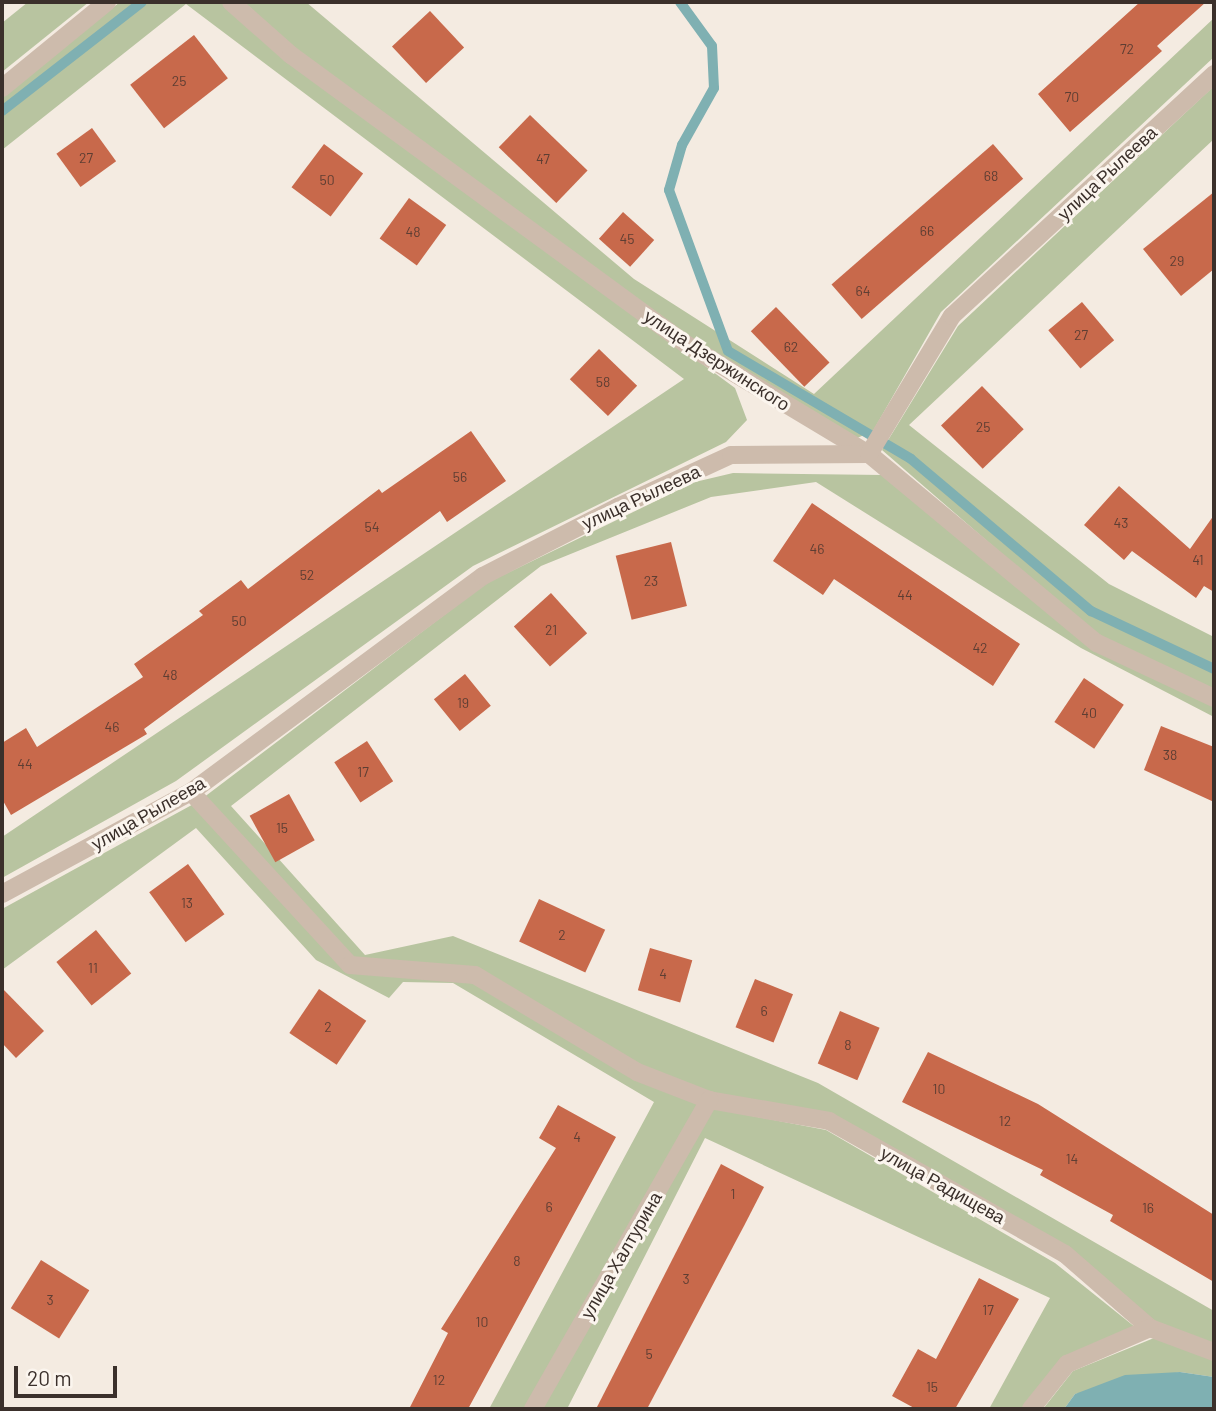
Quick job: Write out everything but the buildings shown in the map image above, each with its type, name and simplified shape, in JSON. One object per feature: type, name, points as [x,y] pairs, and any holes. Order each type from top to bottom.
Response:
[{"type":"street","points":[[2,88],[107,2]]},
{"type":"street","name":"улица Дзержинского","points":[[231,2],[291,55],[688,346],[869,454],[1097,643],[1214,698]]},
{"type":"street","name":"улица Рылеева","points":[[2,894],[191,792],[483,576],[618,507],[731,455],[869,454],[952,316],[1214,74]]},
{"type":"street","name":"улица Радищева","points":[[191,792],[350,965],[475,975],[638,1072],[709,1100],[828,1121],[1065,1254],[1150,1328],[1214,1352]]},
{"type":"street","name":"улица Халтурина","points":[[533,1409],[709,1100]]},
{"type":"street","points":[[1031,1409],[1067,1364],[1150,1328]]},
{"type":"green space","points":[[28,2],[89,2],[2,72],[2,23]]},
{"type":"green space","points":[[120,2],[221,2],[280,53],[735,388],[747,420],[726,442],[473,566],[176,781],[2,878],[2,837],[684,379],[186,4],[2,150],[2,96]]},
{"type":"green space","points":[[244,2],[306,2],[634,279],[814,394],[1214,18],[1214,57],[941,312],[873,431],[855,439],[691,341],[297,51]]},
{"type":"green space","points":[[1214,86],[1214,139],[909,425],[1109,584],[1214,637],[1214,691],[1099,638],[882,450],[958,326]]},
{"type":"green space","points":[[733,473],[883,475],[1093,647],[1214,705],[1214,717],[1081,648],[816,482],[711,497],[541,566],[231,806],[365,955],[453,936],[818,1083],[1214,1311],[1214,1345],[1154,1322],[1070,1249],[828,1115],[698,1106],[524,1409],[489,1409],[654,1102],[453,983],[403,982],[389,998],[316,960],[196,828],[2,970],[2,909],[199,801],[485,584],[695,482]]},
{"type":"green space","points":[[711,1108],[826,1130],[1055,1263],[1135,1327],[1063,1358],[1022,1409],[989,1409],[1050,1298],[705,1138],[567,1409],[540,1409]]},
{"type":"green space","points":[[1154,1338],[1214,1359],[1214,1377],[1180,1372],[1075,1394],[1064,1409],[1043,1409],[1073,1371]]},
{"type":"water","points":[[1180,1372],[1214,1377],[1214,1409],[1064,1409],[1075,1394],[1125,1375]]},
{"type":"waterway","points":[[2,111],[142,2]]},
{"type":"waterway","points":[[680,2],[712,46],[714,88],[682,145],[669,190],[728,351],[911,459],[1091,611],[1214,669]]}]
